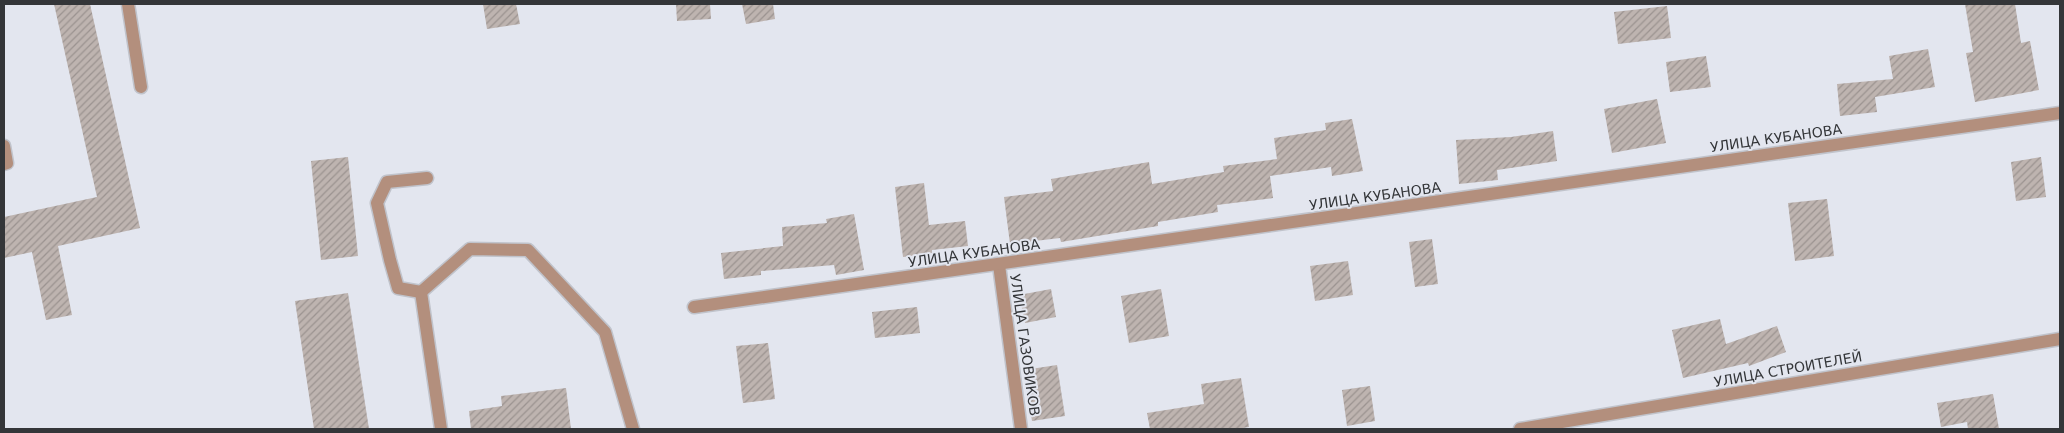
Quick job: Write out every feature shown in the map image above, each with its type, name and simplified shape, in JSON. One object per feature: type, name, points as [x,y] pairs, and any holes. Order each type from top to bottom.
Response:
[{"type":"street","points":[[128,4],[141,87]]},
{"type":"street","name":"УЛИЦА КУБАНОВА","points":[[694,307],[2060,113]]},
{"type":"street","points":[[4,146],[7,163],[4,164]]},
{"type":"street","points":[[421,292],[398,288],[377,203],[387,182],[427,178]]},
{"type":"street","points":[[421,292],[470,249],[528,250],[605,332],[633,429]]},
{"type":"street","name":"УЛИЦА ГАЗОВИКОВ","points":[[999,264],[1021,429]]},
{"type":"street","points":[[421,292],[441,429]]},
{"type":"street","name":"УЛИЦА СТРОИТЕЛЕЙ","points":[[1520,429],[2060,339]]},
{"type":"building","points":[[54,4],[90,4],[140,228],[58,246],[72,315],[46,320],[32,252],[4,258],[4,217],[97,197]]},
{"type":"building","points":[[483,4],[516,4],[520,24],[487,29]]},
{"type":"building","points":[[676,4],[710,4],[711,19],[677,21]]},
{"type":"building","points":[[742,4],[773,4],[775,19],[746,24]]},
{"type":"building","points":[[1965,4],[2015,4],[2021,43],[2030,41],[2039,90],[1975,102],[1966,53],[1973,52]]},
{"type":"building","points":[[1667,6],[1671,38],[1618,44],[1614,12]]},
{"type":"building","points":[[1928,49],[1935,87],[1875,97],[1877,112],[1840,116],[1837,84],[1893,79],[1889,56]]},
{"type":"building","points":[[1706,56],[1711,87],[1670,92],[1666,62]]},
{"type":"building","points":[[1657,99],[1666,143],[1612,153],[1604,109]]},
{"type":"building","points":[[1352,119],[1363,171],[1332,176],[1331,167],[1270,176],[1273,198],[1217,205],[1218,212],[1158,222],[1158,226],[1061,242],[1060,238],[1010,244],[1004,197],[1053,191],[1051,179],[1149,162],[1152,184],[1224,172],[1223,166],[1277,159],[1274,138],[1326,130],[1325,123]]},
{"type":"building","points":[[1553,131],[1557,161],[1497,170],[1498,180],[1459,184],[1456,140],[1511,137]]},
{"type":"building","points":[[348,157],[358,256],[321,260],[311,161]]},
{"type":"building","points":[[2041,157],[2046,197],[2016,201],[2011,162]]},
{"type":"building","points":[[924,183],[929,225],[965,221],[968,246],[932,250],[932,253],[903,257],[895,187]]},
{"type":"building","points":[[1827,199],[1834,256],[1795,261],[1788,203]]},
{"type":"building","points":[[854,214],[864,270],[836,275],[834,265],[761,271],[761,275],[724,279],[721,253],[783,246],[782,227],[827,223],[826,219]]},
{"type":"building","points":[[1432,239],[1438,284],[1415,287],[1409,242]]},
{"type":"building","points":[[1348,261],[1353,295],[1315,301],[1310,266]]},
{"type":"building","points":[[1051,289],[1056,317],[1025,323],[1019,295]]},
{"type":"building","points":[[1161,289],[1169,336],[1129,343],[1121,296]]},
{"type":"building","points":[[348,293],[369,429],[314,429],[295,301]]},
{"type":"building","points":[[917,307],[920,333],[875,338],[872,312]]},
{"type":"building","points":[[1720,319],[1726,344],[1777,326],[1786,352],[1749,366],[1748,363],[1683,378],[1672,330]]},
{"type":"building","points":[[768,343],[775,399],[743,403],[736,346]]},
{"type":"building","points":[[1057,365],[1065,416],[1032,421],[1024,370]]},
{"type":"building","points":[[1241,378],[1249,427],[1236,429],[1150,429],[1147,413],[1204,404],[1201,384]]},
{"type":"building","points":[[1370,386],[1375,421],[1347,426],[1342,390]]},
{"type":"building","points":[[566,388],[571,429],[471,429],[469,411],[502,406],[501,396]]},
{"type":"building","points":[[1993,394],[1999,429],[1968,429],[1967,422],[1941,427],[1937,403]]}]
